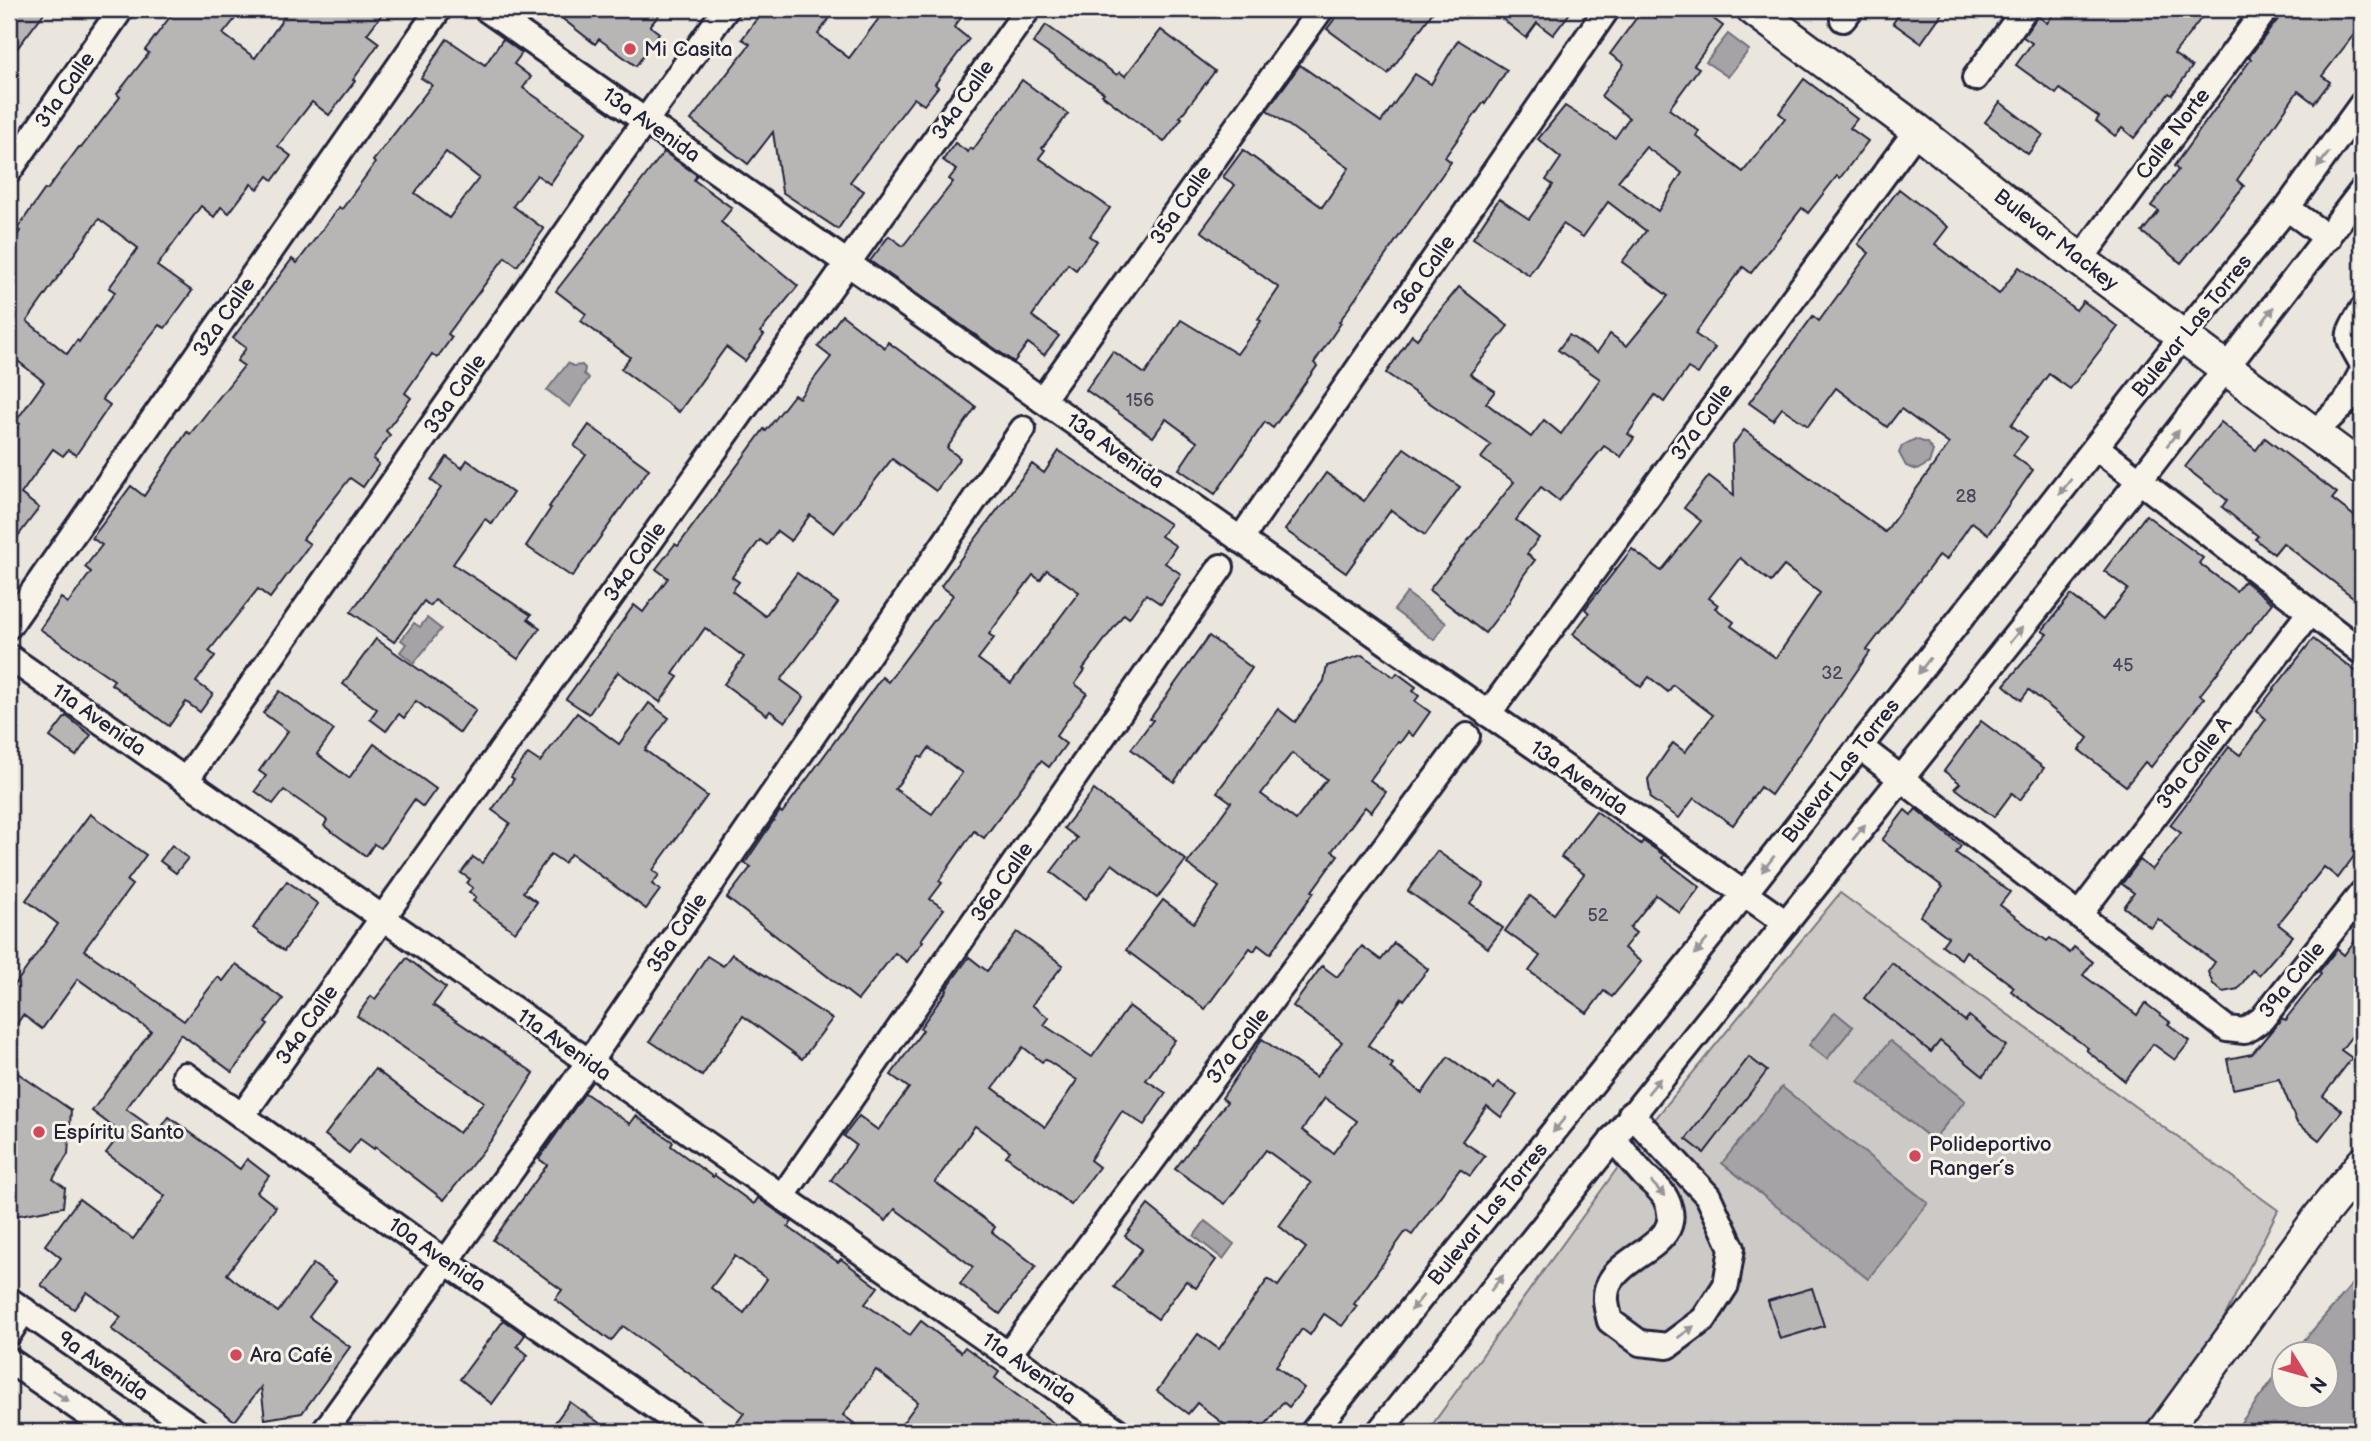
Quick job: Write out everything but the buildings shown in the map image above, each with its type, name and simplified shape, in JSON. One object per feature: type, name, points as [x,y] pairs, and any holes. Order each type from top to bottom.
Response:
[{"type":"main road","name":"Bulevar Mackey","points":[[1753,9],[1917,130],[2080,260],[2182,337],[2362,468]]},
{"type":"main road","points":[[2163,1432],[2321,1215],[2362,1164]]},
{"type":"street","name":"31a Calle","points":[[9,171],[121,9]]},
{"type":"street","name":"32a Calle","points":[[9,626],[439,9]]},
{"type":"street","name":"13a Avenida","points":[[486,9],[1786,923]]},
{"type":"street","name":"33a Calle","points":[[186,780],[726,9]]},
{"type":"street","name":"34a Calle","points":[[242,1116],[1028,9]]},
{"type":"street","name":"35a Calle","points":[[1042,400],[1321,9]]},
{"type":"street","name":"36a Calle","points":[[1240,540],[1608,9]]},
{"type":"street","points":[[1975,78],[2025,9]]},
{"type":"street","name":"Calle Norte","points":[[2080,260],[2266,9]]},
{"type":"street","name":"Bulevar Las Torres","points":[[1313,1432],[1744,894],[2182,337],[2287,208],[2362,104]]},
{"type":"street","name":"37a Calle","points":[[1488,714],[1917,130]]},
{"type":"street","points":[[1378,1432],[2140,480],[2362,191]]},
{"type":"street","points":[[2287,208],[2328,237]]},
{"type":"street","points":[[2362,310],[2348,333],[2349,342],[2362,363]]},
{"type":"street","points":[[2313,434],[2346,402],[2362,372]]},
{"type":"street","name":"35a Calle","points":[[324,1432],[589,1062],[1023,429]]},
{"type":"street","points":[[2096,447],[2362,652]]},
{"type":"street","name":"36a Calle","points":[[782,1197],[1221,567]]},
{"type":"street","name":"39a Calle A","points":[[2079,915],[2310,611]]},
{"type":"street","name":"11a Avenida","points":[[9,657],[1119,1432]]},
{"type":"street","name":"37a Calle","points":[[1008,1355],[1467,736]]},
{"type":"street","points":[[1860,747],[2079,915]]},
{"type":"street","name":"39a Calle","points":[[2079,915],[2227,1029],[2245,1031],[2262,1019],[2362,893]]},
{"type":"street","name":"10a Avenida","points":[[185,1075],[446,1262],[691,1432]]},
{"type":"street","points":[[1613,1138],[1666,1197],[1670,1211],[1668,1230],[1661,1240],[1629,1260],[1609,1284],[1605,1301],[1610,1321],[1640,1343],[1668,1346],[1704,1319],[1726,1285],[1732,1248],[1708,1196],[1631,1114]]},
{"type":"street","points":[[9,1333],[16,1305]]},
{"type":"street","name":"9a Avenida","points":[[16,1305],[198,1432]]},
{"type":"street","points":[[9,1360],[113,1432]]},
{"type":"shaded area","points":[[1728,34],[1749,50],[1728,77],[1706,62]]},
{"type":"shaded area","points":[[568,363],[573,366],[582,365],[585,368],[584,374],[589,378],[570,407],[547,390]]},
{"type":"shaded area","points":[[1915,439],[1927,443],[1933,451],[1929,463],[1917,470],[1906,466],[1899,453],[1902,446]]},
{"type":"shaded area","points":[[1407,593],[1446,623],[1434,640],[1394,610]]},
{"type":"shaded area","points":[[427,618],[441,629],[414,663],[400,652],[406,644],[401,640],[414,623],[420,627]]},
{"type":"shaded area","name":"Polideportivo Ranger´s","points":[[1840,893],[2278,1210],[2204,1358],[2153,1432],[1427,1432],[1637,1141]]},
{"type":"shaded area","points":[[1835,1012],[1853,1027],[1827,1059],[1809,1045]]},
{"type":"shaded area","points":[[1890,1041],[1965,1101],[1933,1140],[1858,1081]]},
{"type":"shaded area","points":[[1782,1087],[1928,1203],[1868,1279],[1722,1163]]},
{"type":"shaded area","points":[[1205,1221],[1234,1244],[1223,1259],[1194,1236]]},
{"type":"shaded area","points":[[2362,1273],[2362,1432],[2234,1432],[2270,1384],[2270,1410],[2340,1410],[2340,1340],[2304,1340]]},
{"type":"place","name":"Mi Casita","points":[[630,49]]},
{"type":"place","name":"Espíritu Santo","points":[[39,1132]]},
{"type":"place","name":"Polideportivo Ranger´s","points":[[1915,1156]]},
{"type":"place","name":"Ara Café","points":[[236,1355]]}]
